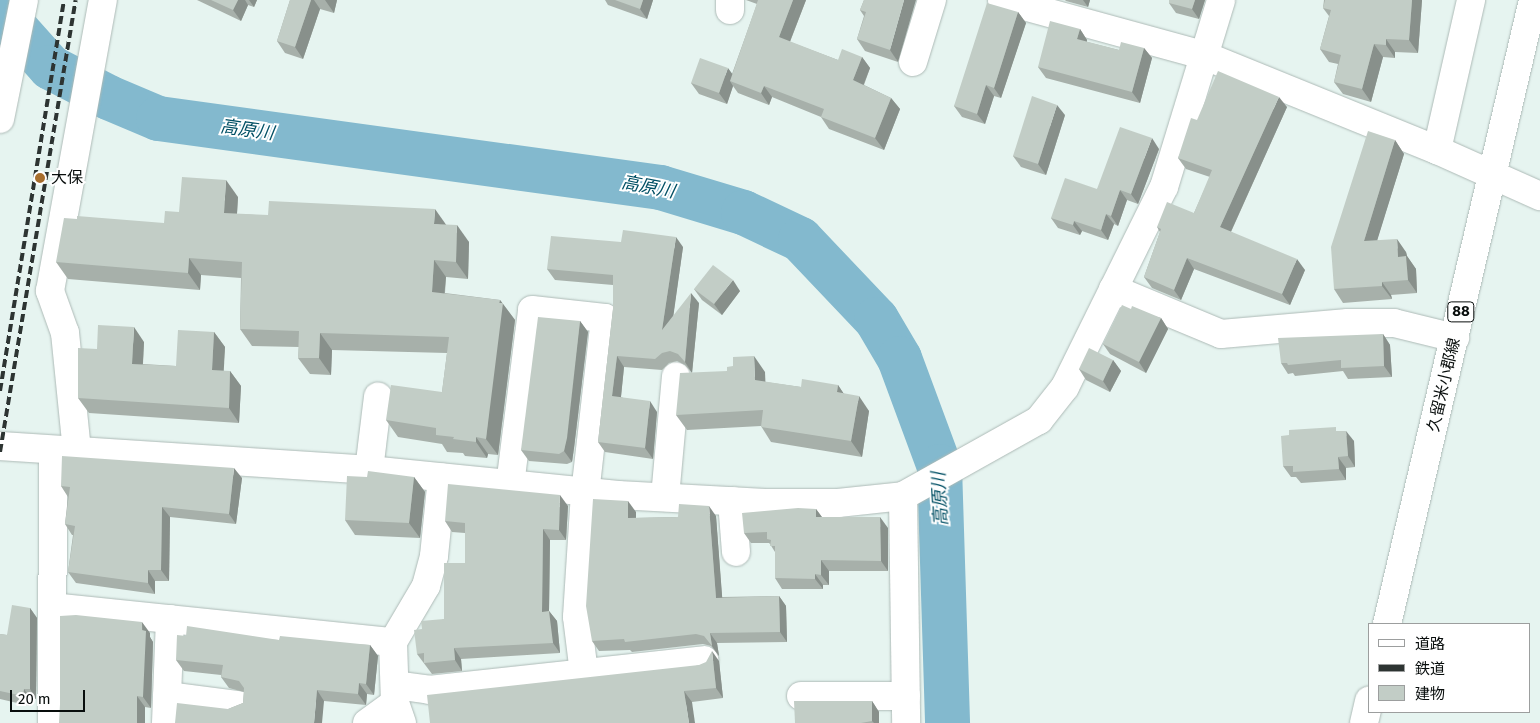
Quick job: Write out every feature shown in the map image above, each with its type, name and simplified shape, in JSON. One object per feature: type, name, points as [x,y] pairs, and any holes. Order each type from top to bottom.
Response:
[{"type":"street","points":[[3,93],[24,0]]},
{"type":"street","points":[[52,723],[53,607],[65,450],[65,333],[50,291],[103,0]]},
{"type":"street","points":[[912,62],[932,0]]},
{"type":"street","points":[[1002,0],[1204,55],[1437,150],[1540,196]]},
{"type":"street","points":[[0,446],[369,470],[585,493],[732,501],[838,503],[909,494],[976,458],[1039,420],[1066,386],[1164,187],[1221,0]]},
{"type":"street","points":[[1437,150],[1471,0]]},
{"type":"street","name":"久留米小郡線","points":[[1387,623],[1533,0]]},
{"type":"street","points":[[1113,289],[1221,334],[1348,323],[1394,323],[1455,338]]},
{"type":"street","points":[[510,485],[532,310],[605,318],[585,493],[577,617],[584,673]]},
{"type":"street","points":[[665,497],[676,377]]},
{"type":"street","points":[[369,470],[378,397]]},
{"type":"street","points":[[397,704],[393,642],[426,586],[434,556],[442,477]]},
{"type":"street","points":[[906,723],[909,494]]},
{"type":"street","points":[[732,501],[736,552]]},
{"type":"street","points":[[53,607],[393,642]]},
{"type":"street","points":[[166,723],[170,619]]},
{"type":"street","points":[[367,723],[397,704],[429,690],[704,660]]},
{"type":"street","points":[[167,696],[238,705]]},
{"type":"street","points":[[801,696],[906,696]]},
{"type":"street","points":[[1364,723],[1368,705]]},
{"type":"building","points":[[211,0],[238,0],[233,10]]},
{"type":"building","points":[[290,0],[311,0],[295,47],[277,41]]},
{"type":"building","points":[[615,0],[643,0],[640,9]]},
{"type":"building","points":[[758,0],[793,0],[779,37],[838,60],[842,49],[862,57],[853,80],[891,98],[875,138],[821,117],[824,109],[764,86],[761,93],[730,81]]},
{"type":"building","points":[[864,0],[904,0],[890,50],[857,39],[866,12],[860,10]]},
{"type":"building","points":[[1169,0],[1195,0],[1192,9],[1169,3]]},
{"type":"building","points":[[1325,0],[1412,0],[1409,40],[1386,39],[1386,45],[1374,44],[1362,89],[1334,82],[1341,55],[1320,49],[1331,10],[1323,8]]},
{"type":"building","points":[[987,3],[1018,12],[994,88],[986,85],[977,114],[954,106]]},
{"type":"building","points":[[1050,21],[1080,29],[1077,39],[1119,50],[1121,42],[1144,48],[1132,92],[1038,67]]},
{"type":"building","points":[[700,58],[728,68],[719,93],[691,83]]},
{"type":"building","points":[[1218,71],[1279,97],[1220,227],[1297,259],[1282,294],[1187,258],[1174,290],[1144,277],[1161,229],[1157,227],[1167,202],[1194,213],[1212,170],[1178,158],[1191,118],[1197,120]]},
{"type":"building","points":[[1032,96],[1057,105],[1038,164],[1013,156]]},
{"type":"building","points":[[1120,127],[1152,138],[1131,194],[1120,190],[1111,216],[1106,214],[1101,230],[1074,221],[1073,225],[1051,218],[1065,178],[1097,189]]},
{"type":"building","points":[[1368,131],[1395,140],[1364,241],[1397,239],[1398,257],[1406,256],[1408,280],[1382,282],[1382,286],[1334,289],[1331,247]]},
{"type":"building","points":[[182,177],[226,180],[224,213],[268,215],[269,201],[435,209],[434,224],[457,225],[456,262],[434,260],[432,292],[500,300],[499,303],[503,303],[486,439],[476,437],[476,442],[453,439],[454,437],[436,435],[436,428],[386,420],[391,385],[442,392],[449,337],[320,333],[319,358],[298,358],[299,331],[240,329],[242,262],[189,258],[188,273],[56,262],[64,218],[77,219],[77,216],[164,223],[165,211],[179,212]]},
{"type":"building","points":[[623,230],[676,237],[662,330],[691,293],[685,362],[678,354],[670,351],[662,353],[655,359],[617,356],[612,396],[650,401],[645,448],[598,442],[613,309],[613,275],[547,269],[551,236],[621,242]]},
{"type":"building","points":[[713,265],[733,280],[714,304],[694,289]]},
{"type":"building","points":[[1122,305],[1131,309],[1132,306],[1161,318],[1139,362],[1103,344]]},
{"type":"building","points":[[538,317],[580,321],[567,438],[564,451],[559,454],[521,450]]},
{"type":"building","points":[[98,325],[134,327],[132,364],[176,366],[178,330],[214,332],[212,370],[230,371],[229,408],[78,398],[78,348],[97,349]]},
{"type":"building","points":[[1383,334],[1384,366],[1341,368],[1341,360],[1288,365],[1287,363],[1281,363],[1278,338]]},
{"type":"building","points":[[1089,348],[1113,360],[1103,381],[1079,369]]},
{"type":"building","points":[[754,356],[755,380],[801,387],[802,379],[838,385],[837,392],[859,396],[851,441],[761,427],[763,410],[676,415],[680,373],[727,371],[727,367],[733,366],[733,357]]},
{"type":"building","points":[[1336,427],[1336,431],[1346,431],[1348,456],[1338,457],[1339,469],[1293,472],[1293,466],[1283,466],[1281,436],[1289,435],[1289,430]]},
{"type":"building","points":[[62,456],[234,468],[229,514],[162,507],[161,570],[148,570],[148,583],[68,572],[75,526],[65,524],[70,487],[61,486]]},
{"type":"building","points":[[368,471],[414,477],[409,523],[345,520],[347,476],[367,477]]},
{"type":"building","points":[[448,484],[560,495],[559,530],[543,529],[542,612],[549,611],[553,643],[454,648],[455,660],[424,663],[424,653],[417,654],[414,630],[422,629],[421,621],[444,619],[444,563],[465,563],[465,523],[445,521]]},
{"type":"building","points":[[593,499],[628,501],[628,518],[678,517],[679,504],[709,506],[716,598],[779,596],[780,632],[710,633],[712,646],[704,636],[696,634],[625,642],[624,639],[592,641],[586,606]]},
{"type":"building","points":[[798,508],[816,509],[816,517],[880,517],[881,561],[821,560],[821,575],[815,574],[815,579],[775,578],[775,546],[770,546],[771,540],[767,539],[767,532],[744,533],[742,513]]},
{"type":"building","points":[[12,605],[30,608],[30,689],[24,689],[23,696],[0,691],[0,634],[7,635]]},
{"type":"building","points":[[76,615],[142,622],[142,630],[146,631],[143,697],[137,696],[137,723],[59,723],[60,616]]},
{"type":"building","points":[[187,626],[279,640],[280,636],[370,645],[366,684],[359,683],[358,694],[317,690],[314,723],[175,723],[177,703],[228,709],[243,703],[244,688],[239,681],[221,677],[223,665],[176,660],[177,635],[186,636]]},
{"type":"building","points":[[712,651],[716,688],[684,691],[689,723],[430,723],[427,695],[699,665],[706,662]]},
{"type":"building","points":[[794,701],[872,701],[872,721],[861,723],[795,723]]},
{"type":"waterway","name":"高原川","points":[[0,11],[50,67],[108,97],[158,118],[660,187],[743,212],[800,239],[876,319],[899,358],[939,466],[947,723]]},
{"type":"railway","points":[[0,391],[64,0]]},
{"type":"railway","points":[[0,452],[76,0]]},
{"type":"place","name":"大保","points":[[40,178]]}]
